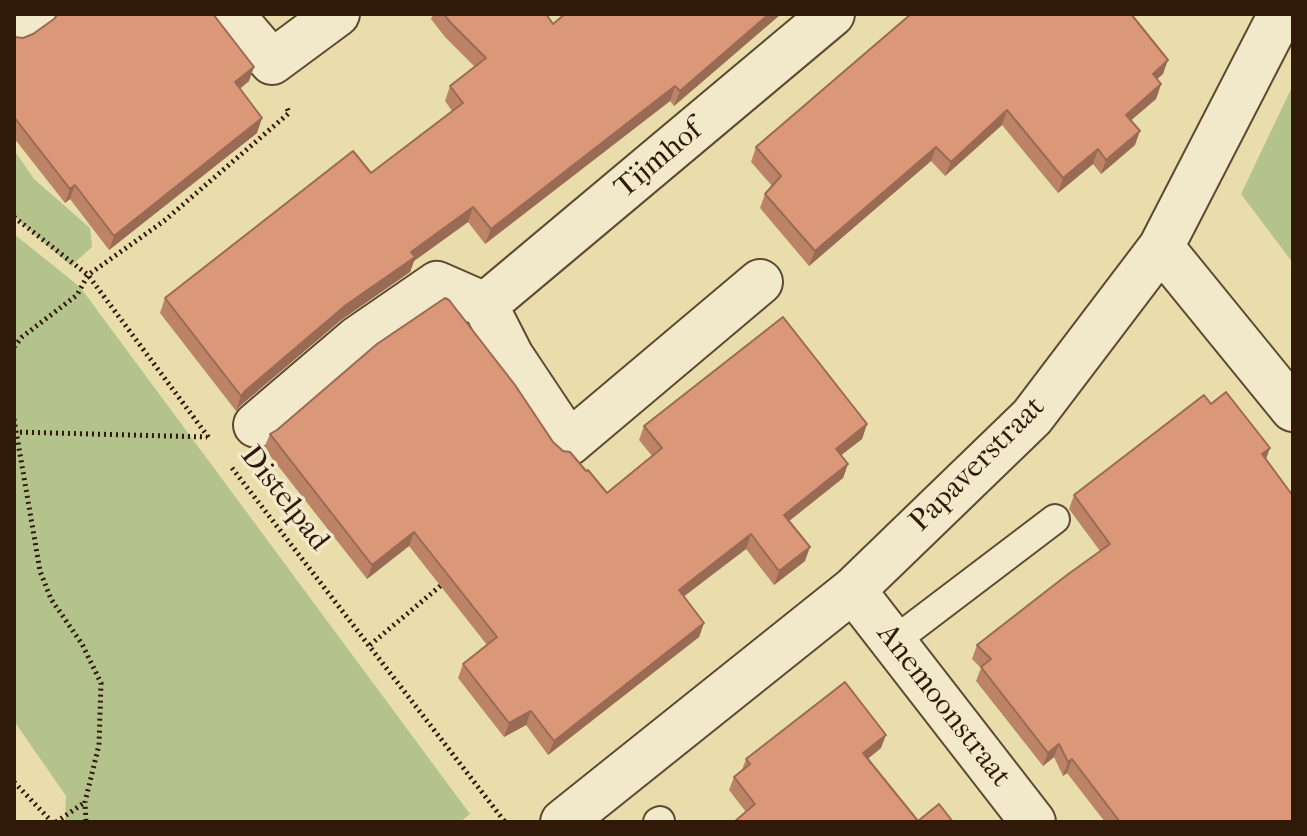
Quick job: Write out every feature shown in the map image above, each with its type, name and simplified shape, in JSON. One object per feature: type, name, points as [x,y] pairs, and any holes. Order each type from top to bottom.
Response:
[{"type":"street","points":[[14,28],[33,14]]},
{"type":"street","points":[[231,14],[272,62],[337,14]]},
{"type":"street","name":"Tijmhof","points":[[485,305],[832,14]]},
{"type":"street","name":"Papaverstraat","points":[[563,822],[853,590],[1032,417],[1161,247],[1281,14]]},
{"type":"street","points":[[1161,247],[1293,409]]},
{"type":"street","points":[[256,425],[357,339],[437,284],[485,305],[511,356],[569,443],[760,282]]},
{"type":"street","name":"Anemoonstraat","points":[[853,590],[1033,822]]},
{"type":"lane","points":[[893,642],[1055,519]]},
{"type":"path","points":[[14,347],[22,337],[77,295],[88,275],[164,221],[289,113],[272,62]]},
{"type":"path","name":"Distelpad","points":[[14,217],[88,275],[215,446]]},
{"type":"path","points":[[14,419],[40,571],[51,599],[82,644],[101,683],[99,745],[85,802],[86,822]]},
{"type":"path","points":[[15,432],[208,437]]},
{"type":"path","name":"Distelpad","points":[[231,467],[505,822]]},
{"type":"path","points":[[370,645],[447,580]]},
{"type":"path","points":[[14,782],[54,822],[85,802]]},
{"type":"green space","points":[[1293,85],[1293,263],[1241,194]]},
{"type":"green space","points":[[14,150],[34,179],[90,228],[92,247],[71,266],[14,216]]},
{"type":"green space","points":[[14,234],[80,287],[470,814],[460,822],[65,822],[66,796],[14,721]]},
{"type":"building","points":[[58,14],[213,14],[254,67],[235,82],[262,118],[114,236],[75,185],[70,189],[14,117],[14,37],[33,34]]},
{"type":"building","points":[[444,14],[546,14],[553,24],[565,14],[769,14],[680,91],[675,86],[491,229],[473,207],[411,252],[415,257],[346,305],[241,396],[165,298],[353,151],[371,173],[463,103],[450,86],[486,58]]},
{"type":"building","points":[[911,14],[1131,14],[1168,60],[1153,74],[1161,84],[1126,115],[1140,131],[1106,160],[1098,149],[1063,178],[1007,110],[951,162],[936,147],[815,251],[765,194],[781,176],[756,147]]},
{"type":"building","points":[[445,298],[515,385],[553,442],[563,451],[570,452],[607,493],[662,448],[644,426],[783,317],[867,424],[836,449],[848,464],[784,515],[810,547],[779,571],[751,534],[679,590],[704,623],[554,741],[531,711],[509,723],[463,664],[497,637],[414,532],[372,565],[270,434],[377,344]]},
{"type":"building","points":[[1226,392],[1270,448],[1262,454],[1293,496],[1293,822],[1120,822],[1072,759],[1068,762],[1059,744],[1048,753],[981,667],[991,659],[977,645],[1110,544],[1074,495],[1204,395],[1211,404]]},
{"type":"building","points":[[845,682],[886,735],[863,753],[918,821],[939,804],[953,822],[734,822],[755,804],[734,777],[750,764],[746,759]]}]
